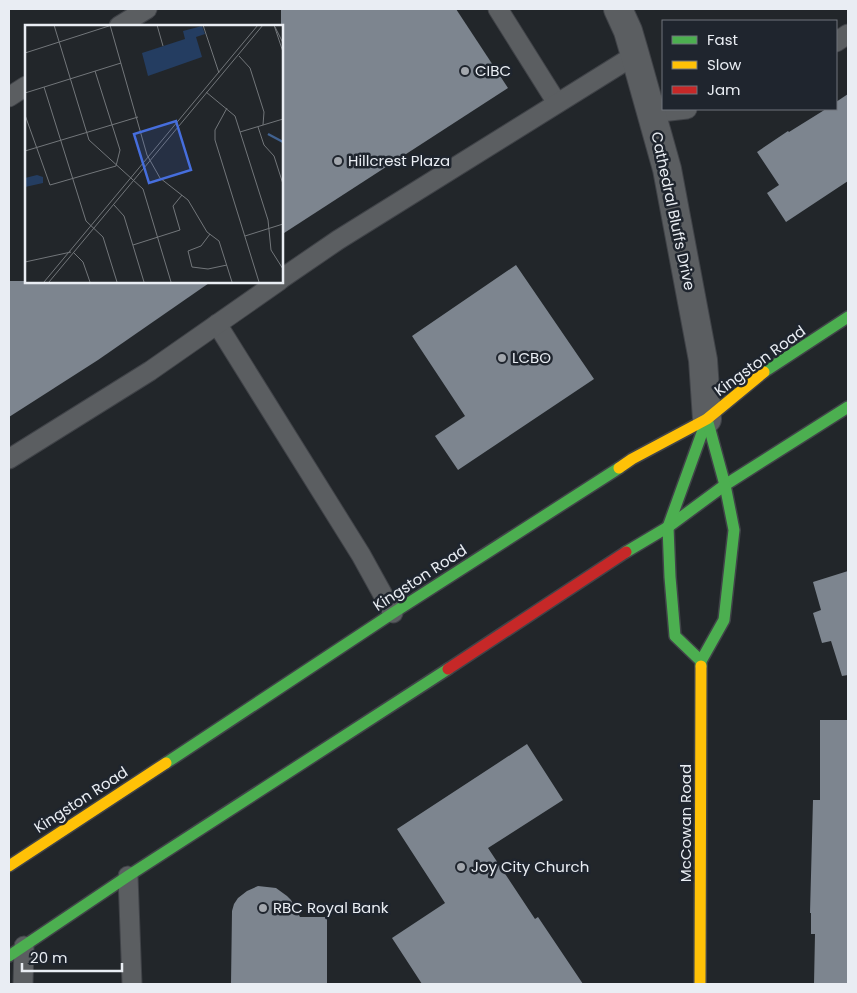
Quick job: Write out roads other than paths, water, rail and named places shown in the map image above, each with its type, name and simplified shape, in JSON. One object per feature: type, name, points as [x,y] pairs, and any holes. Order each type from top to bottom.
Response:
[{"type":"main road","name":"Kingston Road","points":[[11,860],[632,459],[707,419],[763,373],[848,317]]},
{"type":"main road","points":[[16,951],[128,876],[668,527],[725,485],[848,407]]},
{"type":"main road","name":"McCowan Road","points":[[700,984],[701,661],[724,620],[734,530],[725,485],[707,419]]},
{"type":"main road","points":[[701,661],[675,636],[668,527],[707,419]]},
{"type":"street","name":"Cathedral Bluffs Drive","points":[[618,9],[628,31],[667,169],[703,360],[707,419]]},
{"type":"lane","points":[[121,25],[146,9]]},
{"type":"lane","points":[[498,9],[557,102]]},
{"type":"lane","points":[[837,41],[848,34]]},
{"type":"lane","points":[[282,279],[338,240],[635,55]]},
{"type":"lane","points":[[9,97],[25,87]]},
{"type":"lane","points":[[652,113],[678,110]]},
{"type":"lane","points":[[9,459],[150,371],[277,282]]},
{"type":"lane","points":[[216,324],[361,555],[393,613]]},
{"type":"lane","points":[[128,876],[132,984]]},
{"type":"lane","points":[[16,951],[23,984]]},
{"type":"place","name":"CIBC","points":[[465,71]]},
{"type":"place","name":"Hillcrest Plaza","points":[[338,161]]},
{"type":"place","name":"LCBO","points":[[502,358]]},
{"type":"place","name":"Joy City Church","points":[[461,867]]},
{"type":"place","name":"RBC Royal Bank","points":[[263,908]]}]
